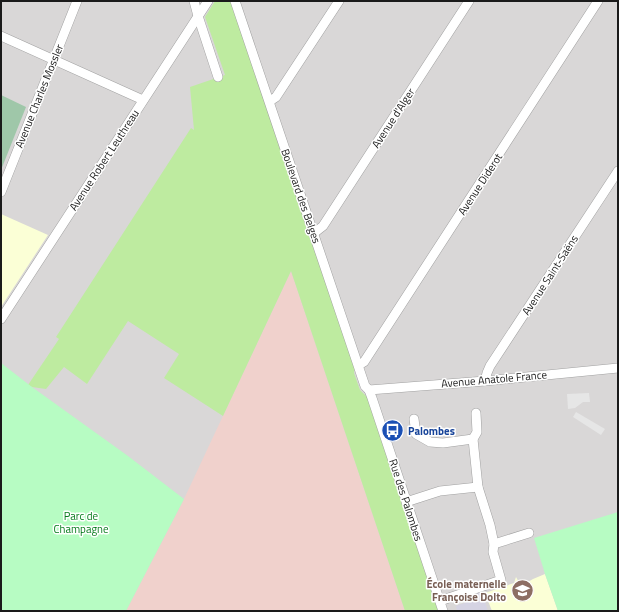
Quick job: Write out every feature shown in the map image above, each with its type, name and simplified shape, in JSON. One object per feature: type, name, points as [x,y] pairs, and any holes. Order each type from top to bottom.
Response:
[{"type":"street","name":"Avenue Charles Mossler","points":[[1,192],[77,1]]},
{"type":"street","points":[[194,1],[218,77]]},
{"type":"street","name":"Avenue Robert Leuthreau","points":[[1,319],[208,1]]},
{"type":"street","name":"Boulevard des Belges","points":[[235,1],[365,386],[369,390]]},
{"type":"street","points":[[270,101],[276,97],[339,1]]},
{"type":"street","name":"Avenue d'Alger","points":[[314,233],[323,226],[469,1]]},
{"type":"street","name":"Avenue Diderot","points":[[359,365],[364,362],[598,1]]},
{"type":"street","points":[[1,36],[143,100]]},
{"type":"street","name":"Avenue Saint-Saëns","points":[[485,381],[490,366],[618,170]]},
{"type":"street","name":"Avenue Anatole France","points":[[369,390],[485,381],[618,368]]},
{"type":"street","name":"Rue des Palombes","points":[[369,390],[443,611]]},
{"type":"street","points":[[440,601],[502,580],[493,552],[494,544],[490,525],[478,487],[473,439],[477,432],[476,413]]},
{"type":"street","points":[[414,419],[416,434],[430,442],[442,443],[473,439]]},
{"type":"street","points":[[406,502],[440,491],[478,487]]},
{"type":"street","points":[[494,544],[529,534]]},
{"type":"shaded area","points":[[1,1],[618,1],[618,611],[1,611]]},
{"type":"shaded area","points":[[1,95],[26,107],[1,170]]},
{"type":"shaded area","points":[[1,214],[48,235],[1,307]]},
{"type":"shaded area","points":[[291,271],[405,611],[126,611],[184,499]]},
{"type":"shaded area","points":[[589,393],[590,402],[583,402],[575,408],[568,409],[567,394]]},
{"type":"shaded area","points":[[576,412],[605,429],[601,435],[573,417]]},
{"type":"shaded area","name":"École maternelle Françoise Dolto","points":[[545,574],[558,611],[492,611],[485,593],[514,583],[516,577],[521,586]]},
{"type":"shaded area","points":[[481,590],[488,611],[457,611],[456,606],[476,599],[474,593]]},
{"type":"shaded area","points":[[474,593],[476,599],[456,605],[454,599]]},
{"type":"green space","points":[[215,1],[231,1],[355,366],[354,373],[360,390],[368,398],[439,611],[405,611],[291,271],[223,416],[164,378],[179,354],[128,321],[87,384],[64,367],[46,389],[28,385],[59,339],[56,337],[191,128],[194,130],[190,87],[225,75],[205,17]]},
{"type":"green space","name":"Parc de Champagne","points":[[1,363],[184,499],[126,611],[1,611]]},
{"type":"green space","points":[[618,512],[618,611],[558,611],[534,538]]},
{"type":"place","name":"Palombes","points":[[392,431]]},
{"type":"place","name":"École maternelle Françoise Dolto","points":[[522,590]]}]
